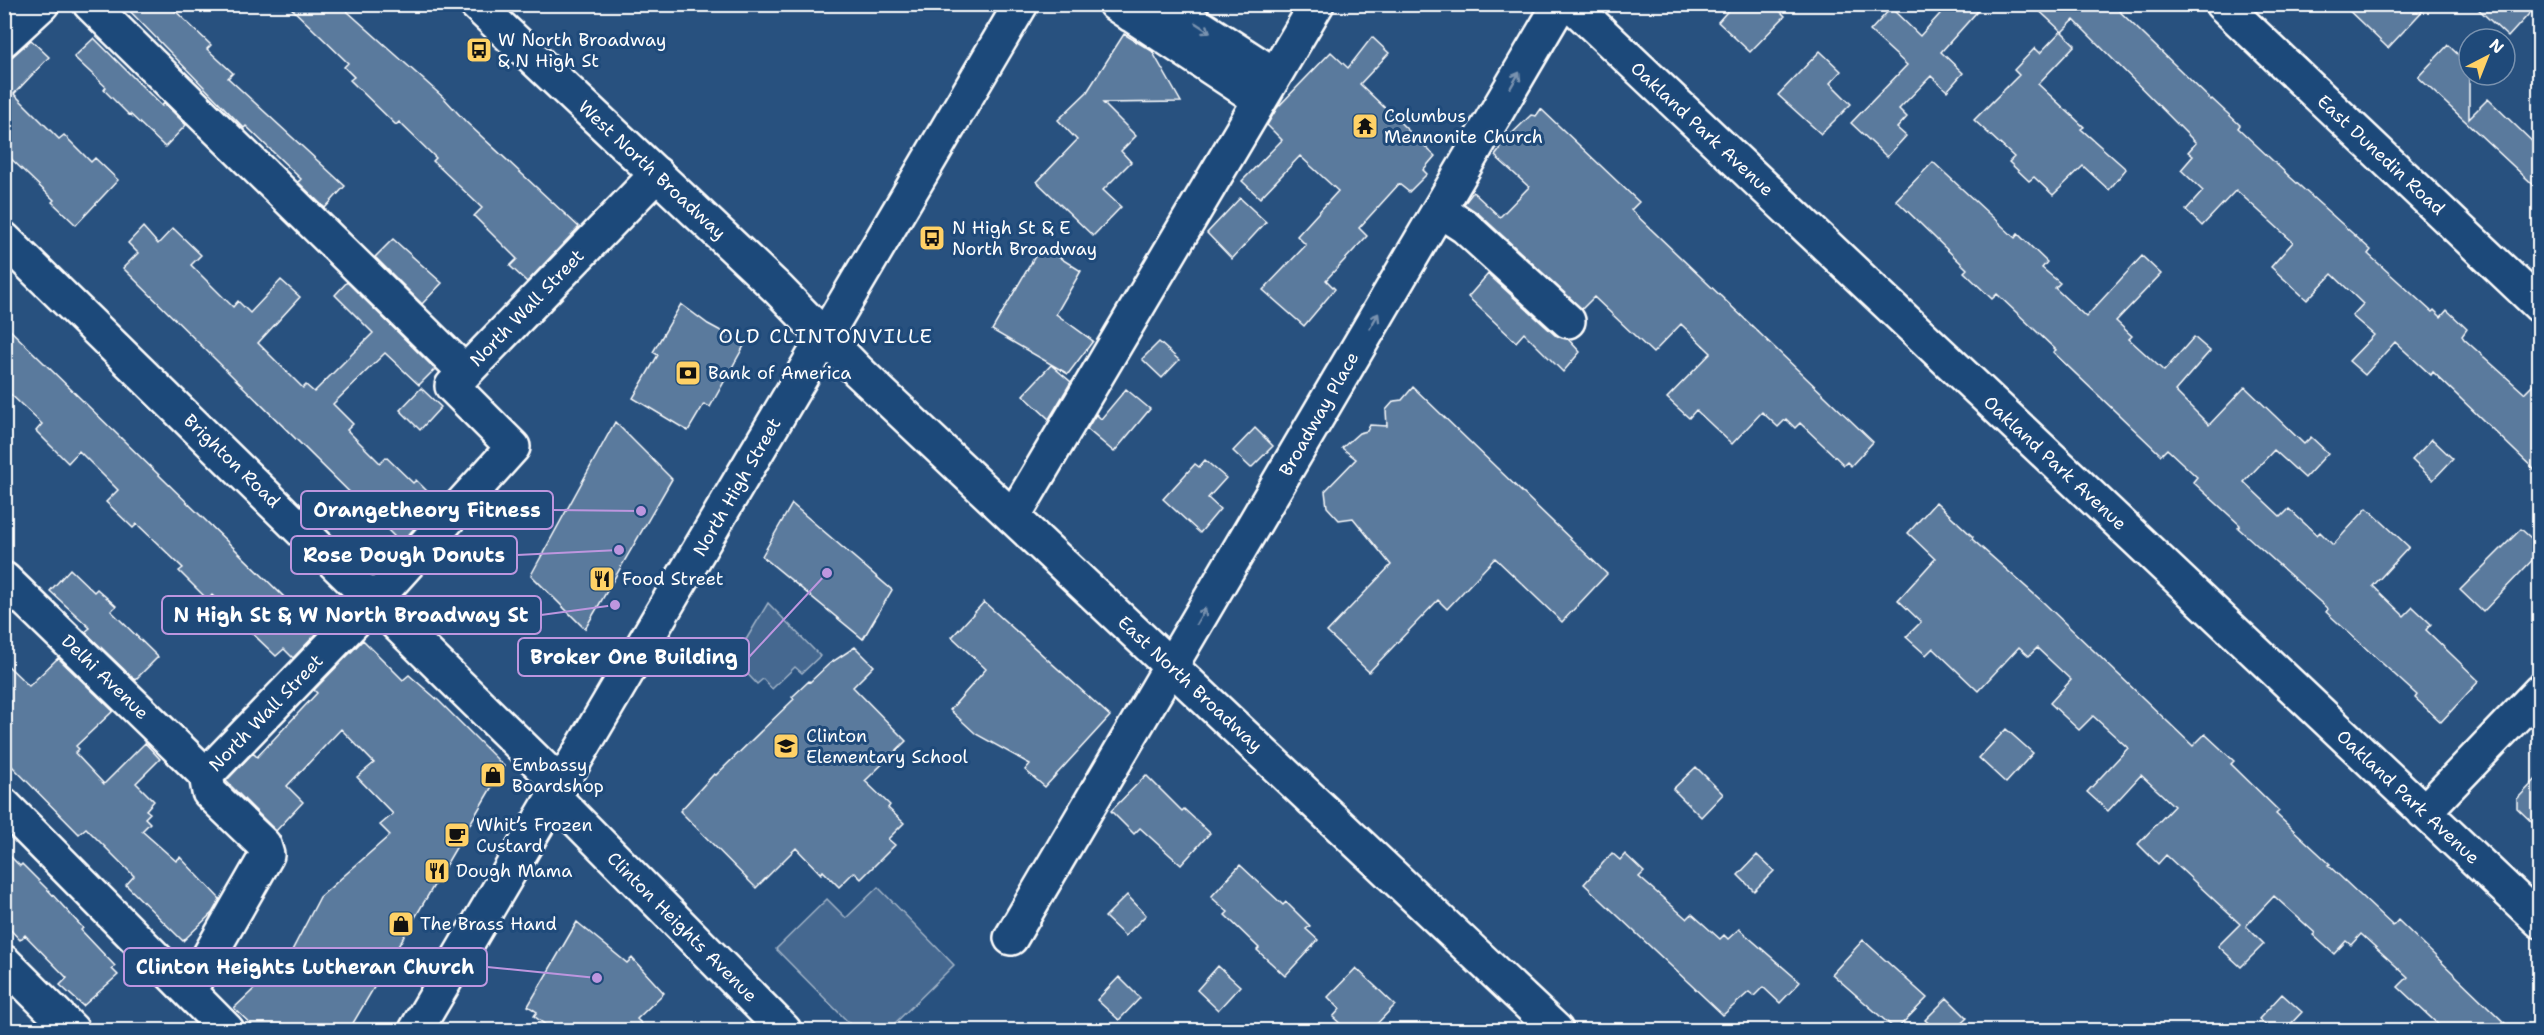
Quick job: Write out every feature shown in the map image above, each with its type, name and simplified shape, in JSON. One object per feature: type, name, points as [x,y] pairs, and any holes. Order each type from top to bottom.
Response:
[{"type":"street","points":[[4,39],[42,4]]},
{"type":"street","points":[[90,4],[465,372]]},
{"type":"street","name":"West North Broadway","points":[[477,4],[825,336]]},
{"type":"street","name":"North High Street","points":[[416,1030],[1021,4]]},
{"type":"street","points":[[1013,517],[1317,4]]},
{"type":"street","name":"Broadway Place","points":[[1011,938],[1560,4]]},
{"type":"street","name":"Oakland Park Avenue","points":[[1571,4],[2540,921]]},
{"type":"street","name":"East Dunedin Road","points":[[2222,4],[2540,306]]},
{"type":"street","points":[[1123,10],[1168,6],[1268,87]]},
{"type":"street","name":"North Wall Street","points":[[189,991],[267,855],[264,845],[209,792],[206,775],[374,600],[513,447],[452,386],[657,174]]},
{"type":"street","points":[[1439,210],[1465,227],[1568,321]]},
{"type":"street","name":"Brighton Road","points":[[4,239],[374,600],[558,791]]},
{"type":"street","name":"East North Broadway","points":[[825,336],[858,371],[1556,1030]]},
{"type":"street","name":"Delhi Avenue","points":[[4,579],[206,775]]},
{"type":"street","points":[[2424,812],[2540,691]]},
{"type":"street","name":"Clinton Heights Avenue","points":[[558,791],[784,1030]]},
{"type":"street","points":[[4,805],[227,1030]]},
{"type":"street","points":[[4,962],[72,1030]]},
{"type":"shaded area","points":[[768,603],[820,656],[802,673],[795,667],[772,689],[763,679],[757,684],[741,667],[746,662],[738,653]]},
{"type":"shaded area","points":[[878,887],[954,965],[888,1030],[856,1030],[776,949],[827,899],[846,918]]},
{"type":"building","points":[[123,4],[168,4],[211,45],[207,49],[233,73],[228,78],[345,186],[325,208],[298,182],[301,179],[246,126],[244,128]]},
{"type":"building","points":[[287,4],[339,4],[444,98],[466,122],[579,227],[527,282],[510,266],[517,259],[474,216],[482,208],[433,161],[436,158],[399,122],[396,125],[350,80],[354,77],[344,67],[348,63]]},
{"type":"building","points":[[1734,4],[1773,4],[1785,16],[1750,52],[1718,22]]},
{"type":"building","points":[[1949,4],[1984,4],[1941,52],[1963,73],[1947,91],[1931,76],[1899,109],[1907,117],[1897,128],[1906,136],[1887,157],[1851,123],[1907,65],[1870,31],[1891,8],[1920,36]]},
{"type":"building","points":[[2032,4],[2112,4],[2240,125],[2238,128],[2371,250],[2368,254],[2432,312],[2434,310],[2441,317],[2447,310],[2467,329],[2462,336],[2464,339],[2524,393],[2540,377],[2540,475],[2433,372],[2431,375],[2395,342],[2365,375],[2349,361],[2374,335],[2352,316],[2363,304],[2332,274],[2307,300],[2271,267],[2293,242],[2236,190],[2202,226],[2186,210],[2203,191],[2181,170],[2193,156],[2188,152],[2196,143],[2074,20],[2062,32],[2075,45],[2038,84],[2084,127],[2081,129],[2126,169],[2109,190],[2083,166],[2053,195],[2034,177],[2029,181],[2009,162],[2014,157],[1974,120],[2019,75],[2014,70],[2035,48],[2040,53],[2061,31]]},
{"type":"building","points":[[2342,4],[2429,4],[2388,48]]},
{"type":"building","points":[[2473,4],[2538,4],[2517,27],[2497,27]]},
{"type":"building","points":[[1124,34],[1152,51],[1181,102],[1103,103],[1136,136],[1121,151],[1131,162],[1103,190],[1121,207],[1093,236],[1037,182],[1077,140],[1058,120],[1087,92]]},
{"type":"building","points":[[1372,37],[1389,53],[1360,84],[1435,156],[1423,170],[1427,174],[1409,192],[1399,184],[1359,228],[1367,236],[1326,280],[1335,289],[1304,326],[1263,290],[1306,245],[1297,236],[1338,191],[1300,156],[1260,198],[1242,181],[1282,140],[1267,125],[1277,108],[1331,52],[1348,68]]},
{"type":"building","points":[[94,38],[162,106],[164,103],[186,125],[165,147],[129,115],[104,90],[106,87],[74,57]]},
{"type":"building","points":[[31,40],[49,57],[14,94],[59,139],[64,135],[91,162],[95,158],[118,180],[76,225],[52,202],[54,200],[4,152],[4,64]]},
{"type":"building","points":[[2448,45],[2457,54],[2457,87],[2469,87],[2469,118],[2488,99],[2540,149],[2540,191],[2418,77]]},
{"type":"building","points":[[1820,51],[1841,71],[1830,83],[1851,104],[1821,134],[1778,95]]},
{"type":"building","points":[[1541,109],[1639,202],[1631,210],[1873,442],[1851,466],[1847,462],[1844,465],[1800,423],[1795,428],[1786,419],[1778,427],[1762,412],[1732,444],[1696,410],[1689,418],[1667,398],[1711,353],[1681,324],[1653,353],[1594,297],[1582,309],[1478,213],[1464,204],[1473,192],[1500,217],[1529,187],[1495,156],[1501,148],[1499,146],[1531,115],[1536,116]]},
{"type":"building","points":[[1933,162],[2015,238],[2018,234],[2047,262],[2042,268],[2060,283],[2055,288],[2086,317],[2142,256],[2161,274],[2116,321],[2132,336],[2129,339],[2164,371],[2194,337],[2210,351],[2175,391],[2209,425],[2245,387],[2304,444],[2311,437],[2328,453],[2305,478],[2274,450],[2244,482],[2281,517],[2289,509],[2317,535],[2320,532],[2333,545],[2367,508],[2409,547],[2373,586],[2404,616],[2413,607],[2431,624],[2426,630],[2479,681],[2441,722],[2415,698],[2417,695],[2326,612],[2328,609],[2238,528],[2240,525],[2193,482],[2197,477],[2167,449],[2161,455],[2053,352],[2056,350],[1997,294],[1992,299],[1964,272],[1967,269],[1896,200]]},
{"type":"building","points":[[1240,198],[1266,222],[1232,259],[1207,233]]},
{"type":"building","points":[[143,227],[158,244],[173,228],[201,255],[191,265],[233,307],[238,301],[250,313],[281,280],[300,297],[258,343],[303,388],[306,385],[314,392],[373,333],[335,295],[347,282],[435,369],[419,385],[385,353],[333,404],[353,424],[347,430],[380,463],[386,457],[413,483],[416,480],[438,502],[401,543],[123,268],[138,253],[128,243]]},
{"type":"building","points":[[393,239],[442,283],[422,304],[375,257]]},
{"type":"building","points":[[1041,246],[1081,271],[1056,314],[1093,341],[1068,374],[992,330]]},
{"type":"building","points":[[1488,274],[1555,335],[1568,339],[1580,352],[1563,372],[1524,333],[1516,342],[1468,297]]},
{"type":"building","name":"Bank of America","points":[[681,304],[708,324],[745,344],[710,407],[704,404],[688,431],[633,398],[658,355],[653,352]]},
{"type":"building","points":[[4,324],[319,631],[293,658],[284,649],[276,656],[212,595],[208,600],[179,571],[183,568],[137,524],[133,528],[106,502],[118,490],[79,451],[68,463],[36,431],[42,424],[4,388]]},
{"type":"building","points":[[1159,342],[1179,360],[1162,378],[1142,359]]},
{"type":"building","points":[[1051,365],[1071,382],[1049,419],[1023,395]]},
{"type":"building","points":[[1413,387],[1607,574],[1562,622],[1495,558],[1447,609],[1438,600],[1369,672],[1327,632],[1391,565],[1353,518],[1339,520],[1327,507],[1325,491],[1356,459],[1342,448],[1359,433],[1367,431],[1370,425],[1387,426],[1386,410],[1394,401],[1402,400]]},
{"type":"building","points":[[421,388],[441,407],[420,430],[400,410]]},
{"type":"building","points":[[1126,389],[1150,409],[1114,452],[1087,429],[1096,414],[1101,419]]},
{"type":"building","points":[[615,422],[672,479],[585,629],[531,575]]},
{"type":"building","points":[[1255,428],[1273,446],[1251,468],[1233,451]]},
{"type":"building","points":[[2432,439],[2453,459],[2433,480],[2412,460]]},
{"type":"building","points":[[1205,460],[1226,478],[1208,498],[1220,509],[1200,533],[1163,499],[1195,464],[1199,467]]},
{"type":"building","points":[[1936,502],[1973,537],[1972,539],[2043,602],[2193,746],[2205,734],[2234,761],[2231,764],[2279,811],[2276,814],[2330,864],[2328,865],[2393,926],[2398,920],[2512,1030],[2444,1030],[2398,987],[2408,977],[2361,934],[2351,945],[2346,941],[2334,954],[2313,935],[2315,933],[2274,896],[2246,926],[2264,944],[2241,967],[2218,946],[2240,924],[2166,855],[2158,864],[2138,844],[2174,806],[2141,775],[2108,811],[2087,792],[2128,748],[2093,716],[2079,730],[2050,703],[2071,680],[2037,648],[2029,656],[2019,647],[1978,691],[1933,648],[1926,655],[1906,637],[1921,622],[1898,600],[1935,559],[1908,533]]},
{"type":"building","points":[[792,504],[892,590],[863,639],[762,556]]},
{"type":"building","points":[[2521,529],[2540,546],[2540,552],[2483,612],[2460,590]]},
{"type":"building","points":[[70,569],[94,592],[97,589],[116,606],[111,611],[158,657],[135,680],[85,632],[90,628],[50,591]]},
{"type":"building","points":[[984,602],[1110,716],[1045,787],[1025,770],[1030,764],[976,734],[950,710],[986,669],[952,637]]},
{"type":"building","points":[[363,640],[403,680],[409,675],[439,701],[504,766],[349,1030],[257,1030],[234,1008],[289,956],[320,897],[390,835],[380,825],[393,814],[357,777],[374,763],[341,729],[287,786],[303,802],[276,831],[226,781],[253,753],[257,757],[317,693],[314,690]]},
{"type":"building","name":"Clinton Elementary School","points":[[855,647],[874,666],[853,687],[906,741],[865,781],[890,805],[888,808],[904,823],[888,839],[895,845],[861,879],[854,872],[839,887],[823,871],[821,874],[796,848],[756,888],[680,811],[714,774],[716,775],[794,699],[792,697],[809,681]]},
{"type":"building","points":[[58,658],[113,711],[76,746],[79,749],[75,753],[104,784],[145,743],[160,759],[136,783],[154,801],[146,810],[150,813],[145,818],[150,823],[142,831],[176,861],[180,857],[220,899],[212,913],[183,941],[126,885],[134,876],[86,828],[79,834],[4,758],[4,662],[29,686]]},
{"type":"building","points":[[2006,729],[2033,753],[2006,783],[1979,758]]},
{"type":"building","points":[[1696,767],[1723,794],[1701,817],[1673,789]]},
{"type":"building","points":[[1146,775],[1182,811],[1184,809],[1210,833],[1181,865],[1140,828],[1134,834],[1111,811]]},
{"type":"building","points":[[2540,775],[2540,830],[2517,808],[2517,799]]},
{"type":"building","points":[[4,850],[50,892],[115,966],[112,969],[118,975],[83,1006],[60,985],[67,978],[25,935],[20,940],[4,923]]},
{"type":"building","points":[[1612,853],[1620,860],[1625,854],[1644,872],[1639,877],[1687,919],[1692,914],[1720,939],[1724,935],[1728,939],[1739,929],[1800,982],[1780,1003],[1763,987],[1754,996],[1749,992],[1723,1015],[1584,884]]},
{"type":"building","points":[[1757,855],[1774,871],[1754,891],[1738,875]]},
{"type":"building","points":[[1240,865],[1283,905],[1286,902],[1310,926],[1306,929],[1318,940],[1285,976],[1257,950],[1259,948],[1225,915],[1228,912],[1211,897]]},
{"type":"building","points":[[1127,895],[1146,915],[1125,936],[1105,917]]},
{"type":"building","points":[[577,922],[627,963],[632,958],[664,993],[637,1019],[648,1030],[552,1030],[534,1016],[537,1012],[528,1006]]},
{"type":"building","points":[[1863,940],[1927,998],[1896,1030],[1832,974]]},
{"type":"building","points":[[1218,966],[1240,986],[1218,1010],[1197,990]]},
{"type":"building","points":[[1356,968],[1395,1005],[1371,1030],[1347,1030],[1333,1017],[1340,1009],[1328,997]]},
{"type":"building","points":[[1119,977],[1140,998],[1119,1020],[1097,1000]]},
{"type":"building","points":[[2282,994],[2302,1012],[2285,1030],[2271,1030],[2259,1019]]},
{"type":"building","points":[[1947,998],[1967,1018],[1954,1030],[1936,1030],[1925,1020]]},
{"type":"place","name":"W North Broadway & N High St","points":[[479,50]]},
{"type":"place","name":"Columbus Mennonite Church","points":[[1365,126]]},
{"type":"place","name":"N High St & E North Broadway","points":[[932,238]]},
{"type":"place","name":"Bank of America","points":[[688,373]]},
{"type":"place","name":"Orangetheory Fitness","points":[[641,511]]},
{"type":"place","name":"Rose Dough Donuts","points":[[619,550]]},
{"type":"place","name":"Broker One Building","points":[[827,573]]},
{"type":"place","name":"Food Street","points":[[602,579]]},
{"type":"place","name":"N High St & W North Broadway St","points":[[615,605]]},
{"type":"place","name":"Clinton Elementary School","points":[[786,746]]},
{"type":"place","name":"Embassy Boardshop","points":[[493,775]]},
{"type":"place","name":"Whit’s Frozen Custard","points":[[457,835]]},
{"type":"place","name":"Dough Mama","points":[[437,871]]},
{"type":"place","name":"The Brass Hand","points":[[401,924]]},
{"type":"place","name":"Clinton Heights Lutheran Church","points":[[597,978]]},
{"type":"district","name":"OLD CLINTONVILLE","points":[[826,336]]}]
